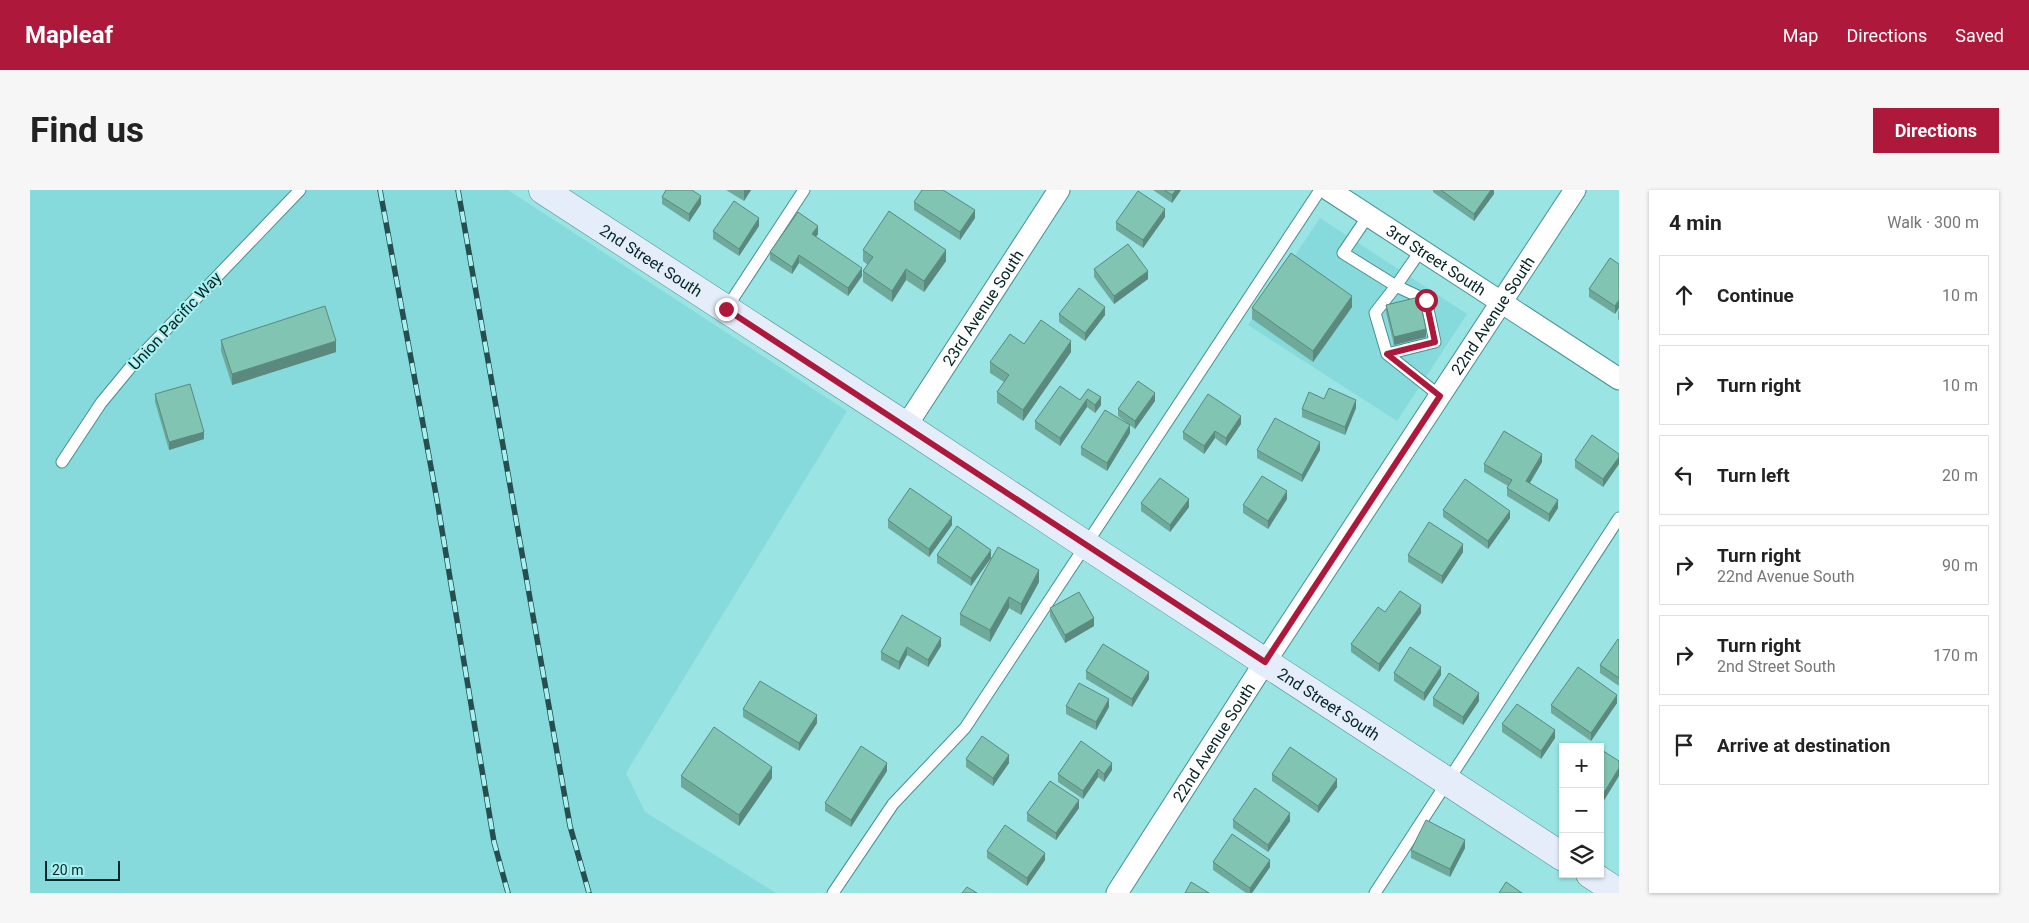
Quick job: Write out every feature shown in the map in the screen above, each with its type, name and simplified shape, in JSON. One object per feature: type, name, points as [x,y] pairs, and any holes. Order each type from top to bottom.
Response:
[{"type":"street","name":"2nd Street South","points":[[545,190],[1559,854]]},
{"type":"street","name":"23rd Avenue South","points":[[906,426],[1059,190]]},
{"type":"street","name":"3rd Street South","points":[[1328,190],[1619,378]]},
{"type":"street","name":"22nd Avenue South","points":[[1117,893],[1265,662],[1575,190]]},
{"type":"street","points":[[1596,878],[1618,893]]},
{"type":"lane","name":"Union Pacific Way","points":[[62,462],[101,402],[134,364],[300,190]]},
{"type":"lane","points":[[726,309],[804,190]]},
{"type":"lane","points":[[833,893],[893,804],[965,728],[1320,190]]},
{"type":"lane","points":[[1368,216],[1343,253],[1396,286],[1426,300],[1435,342],[1387,354]]},
{"type":"lane","points":[[1421,250],[1375,314],[1387,354],[1440,396]]},
{"type":"lane","points":[[1375,893],[1619,518]]},
{"type":"shaded area","points":[[30,190],[508,190],[847,411],[626,773],[645,812],[776,893],[30,893]]},
{"type":"shaded area","points":[[1320,218],[1467,314],[1397,421],[1248,325]]},
{"type":"building","points":[[666,190],[692,190],[701,196],[689,214],[662,197]]},
{"type":"building","points":[[922,190],[943,190],[975,210],[960,232],[914,202]]},
{"type":"building","points":[[1164,190],[1176,190],[1172,195]]},
{"type":"building","points":[[1441,190],[1491,190],[1474,214]]},
{"type":"building","points":[[1138,191],[1165,209],[1143,240],[1116,222]]},
{"type":"building","points":[[734,201],[759,218],[739,249],[713,231]]},
{"type":"building","points":[[889,211],[946,250],[924,281],[906,269],[892,291],[863,271],[873,257],[863,250]]},
{"type":"building","points":[[798,212],[818,226],[812,234],[862,268],[848,288],[799,255],[792,267],[770,252]]},
{"type":"building","points":[[1128,244],[1148,271],[1114,296],[1094,269]]},
{"type":"building","points":[[1291,253],[1352,296],[1313,351],[1252,308]]},
{"type":"building","points":[[1610,258],[1619,264],[1619,300],[1615,306],[1589,289]]},
{"type":"building","points":[[1079,288],[1105,307],[1085,333],[1059,314]]},
{"type":"building","points":[[1419,297],[1426,329],[1394,337],[1386,305]]},
{"type":"building","points":[[325,306],[336,341],[232,374],[221,340]]},
{"type":"building","points":[[1041,320],[1071,341],[1023,410],[997,392],[1009,375],[990,362],[1010,334],[1024,344]]},
{"type":"building","points":[[1138,381],[1155,393],[1135,421],[1118,409]]},
{"type":"building","points":[[190,384],[204,432],[169,442],[155,394]]},
{"type":"building","points":[[1060,386],[1080,400],[1088,389],[1101,397],[1095,405],[1087,399],[1060,438],[1035,421]]},
{"type":"building","points":[[1329,388],[1356,400],[1345,427],[1302,409],[1309,392],[1324,399]]},
{"type":"building","points":[[1208,394],[1241,416],[1226,438],[1215,431],[1204,446],[1183,432]]},
{"type":"building","points":[[1105,410],[1130,425],[1107,463],[1081,447]]},
{"type":"building","points":[[1275,418],[1320,442],[1302,475],[1257,450]]},
{"type":"building","points":[[1504,431],[1542,454],[1526,481],[1558,500],[1549,514],[1507,488],[1512,480],[1484,464]]},
{"type":"building","points":[[1592,435],[1619,454],[1619,457],[1603,479],[1575,460]]},
{"type":"building","points":[[1262,476],[1287,491],[1268,521],[1243,505]]},
{"type":"building","points":[[1160,478],[1189,499],[1170,525],[1141,503]]},
{"type":"building","points":[[1465,479],[1510,511],[1488,541],[1443,510]]},
{"type":"building","points":[[910,488],[952,517],[929,549],[888,520]]},
{"type":"building","points":[[1429,522],[1463,544],[1442,576],[1408,555]]},
{"type":"building","points":[[957,526],[991,550],[971,578],[937,555]]},
{"type":"building","points":[[998,547],[1039,570],[1021,604],[1009,597],[990,630],[960,614]]},
{"type":"building","points":[[1400,591],[1421,605],[1379,664],[1351,644],[1378,607],[1385,612]]},
{"type":"building","points":[[1079,592],[1094,618],[1065,635],[1050,608]]},
{"type":"building","points":[[902,615],[941,638],[928,660],[907,647],[899,662],[881,652]]},
{"type":"building","points":[[1619,640],[1619,678],[1600,665]]},
{"type":"building","points":[[1103,644],[1149,672],[1132,699],[1086,671]]},
{"type":"building","points":[[1410,647],[1441,667],[1424,693],[1394,673]]},
{"type":"building","points":[[1578,667],[1617,695],[1591,733],[1551,705]]},
{"type":"building","points":[[1449,673],[1479,693],[1463,717],[1433,698]]},
{"type":"building","points":[[760,681],[817,715],[799,743],[743,709]]},
{"type":"building","points":[[1079,683],[1109,699],[1096,722],[1066,706]]},
{"type":"building","points":[[1517,704],[1555,730],[1541,751],[1502,724]]},
{"type":"building","points":[[714,727],[772,767],[739,815],[681,776]]},
{"type":"building","points":[[982,736],[1009,755],[993,778],[966,759]]},
{"type":"building","points":[[1081,741],[1112,763],[1104,774],[1098,769],[1083,791],[1058,774]]},
{"type":"building","points":[[861,746],[887,763],[851,820],[825,803]]},
{"type":"building","points":[[1290,747],[1337,779],[1318,806],[1272,774]]},
{"type":"building","points":[[1604,752],[1619,761],[1619,768],[1604,792]]},
{"type":"building","points":[[1050,781],[1079,800],[1056,833],[1027,813]]},
{"type":"building","points":[[1255,788],[1290,813],[1268,845],[1233,820]]},
{"type":"building","points":[[1426,820],[1465,840],[1450,869],[1411,850]]},
{"type":"building","points":[[1005,825],[1045,853],[1027,878],[987,851]]},
{"type":"building","points":[[1232,834],[1270,860],[1250,888],[1213,862]]},
{"type":"building","points":[[1191,882],[1209,893],[1185,893]]},
{"type":"building","points":[[1506,882],[1522,893],[1499,893]]},
{"type":"building","points":[[967,887],[977,893],[962,893]]},
{"type":"railway","points":[[380,190],[437,500],[494,842],[508,893]]},
{"type":"railway","points":[[458,190],[570,826],[589,893]]},
{"type":"route","points":[[726,309],[1265,662],[1440,396],[1387,354],[1435,342],[1426,300]]}]
